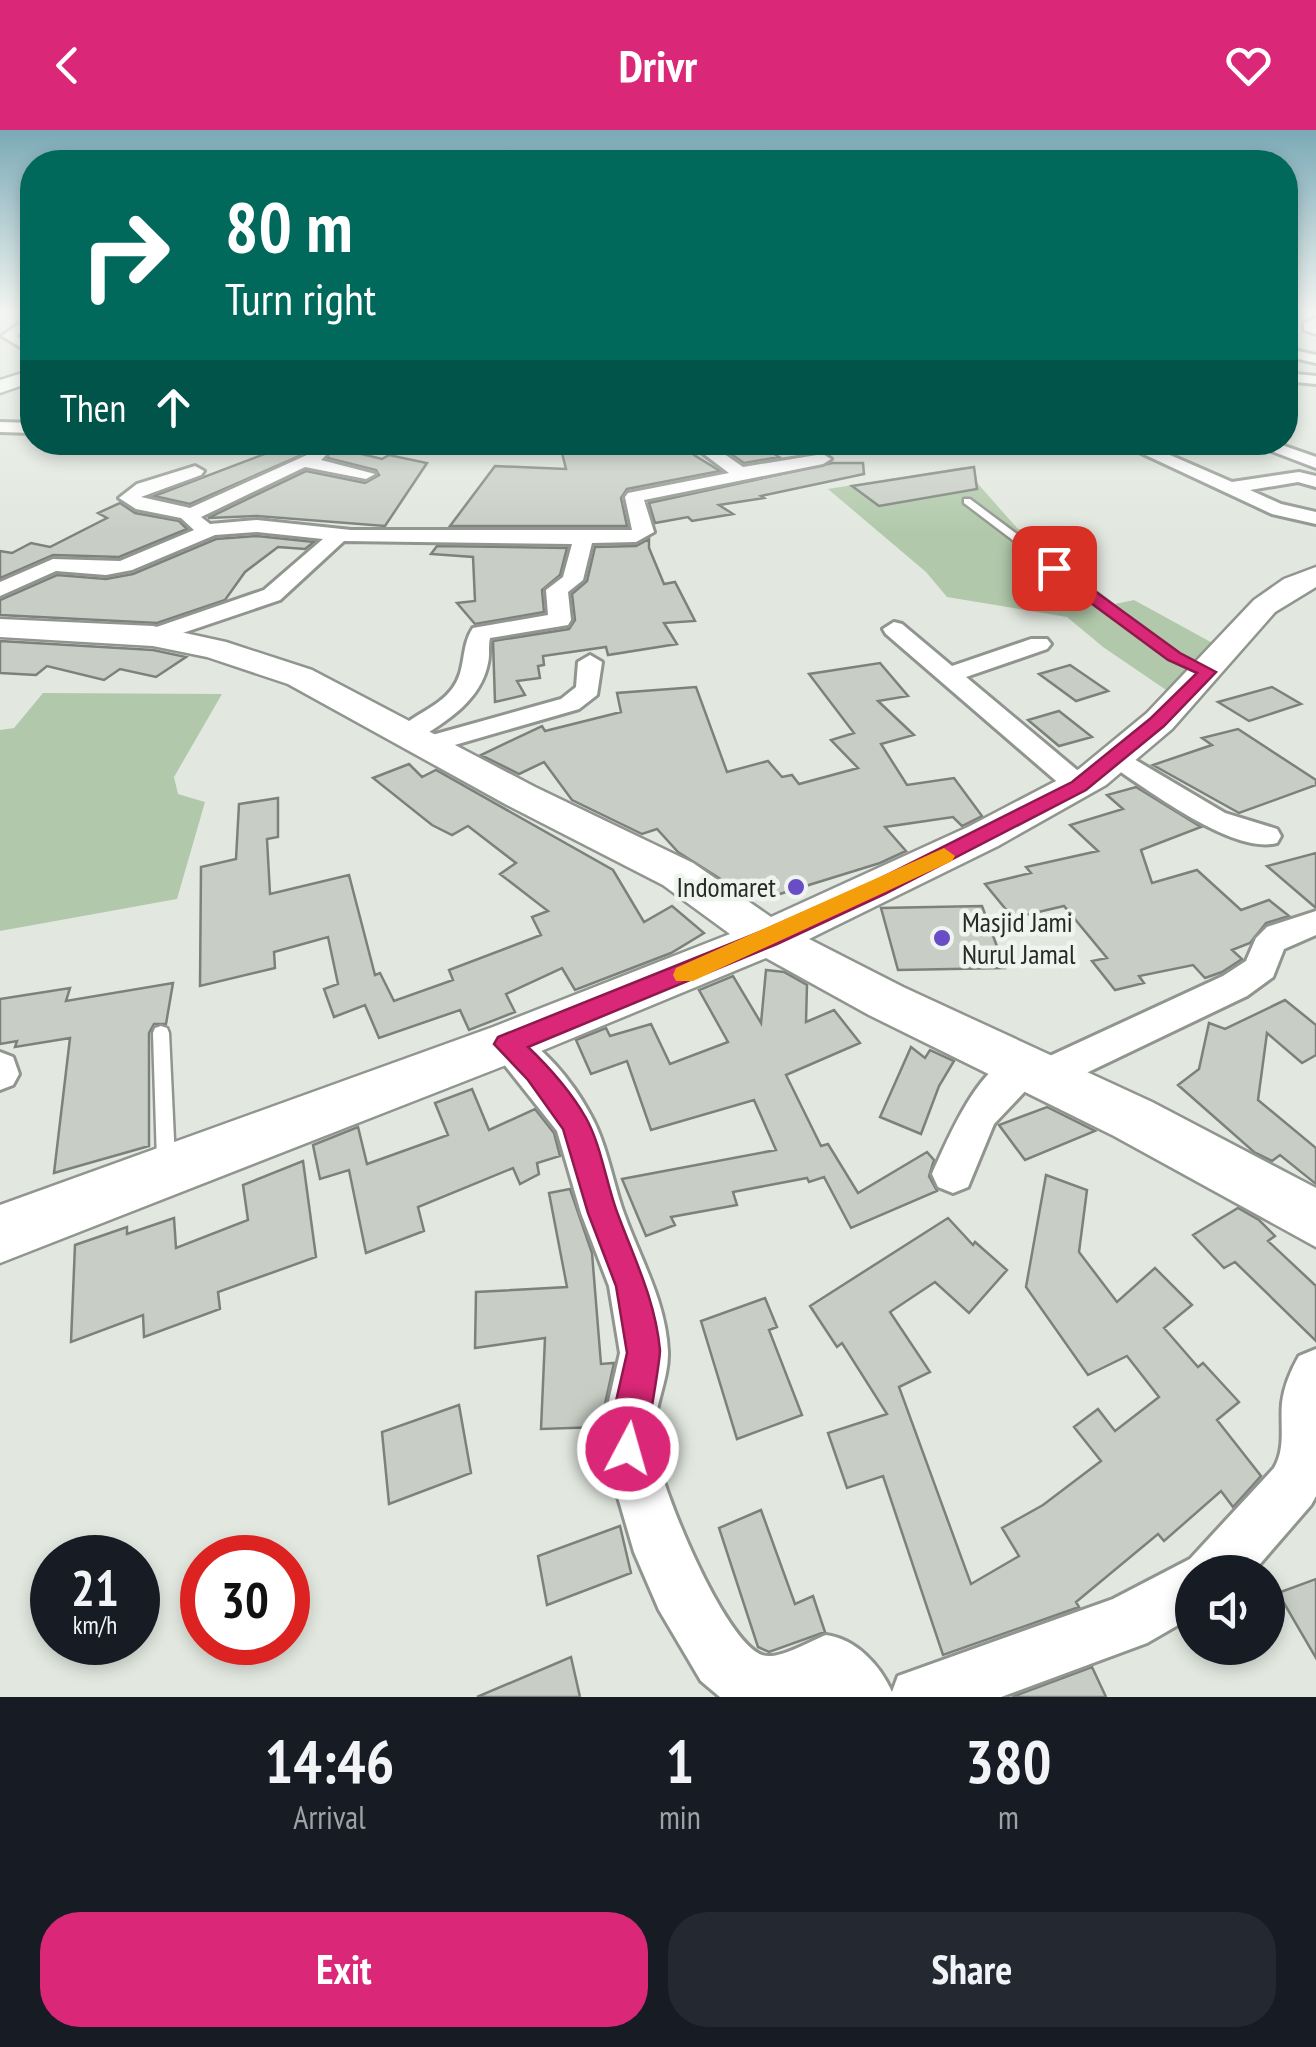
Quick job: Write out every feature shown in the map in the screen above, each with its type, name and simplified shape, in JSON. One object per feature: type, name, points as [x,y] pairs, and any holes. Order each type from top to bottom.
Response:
[{"type":"street","points":[[714,455],[740,474]]},
{"type":"street","points":[[1155,455],[1279,510],[1289,508],[1316,518]]},
{"type":"street","points":[[195,471],[143,488],[128,498],[143,505],[192,514],[311,458],[366,474]]},
{"type":"street","points":[[52,564],[106,570],[207,530],[258,526],[338,535],[583,538],[641,534],[644,532],[634,497],[727,482],[740,474],[823,459]]},
{"type":"street","points":[[1230,488],[1299,477],[1316,482]]},
{"type":"street","points":[[192,514],[190,518],[207,530]]},
{"type":"street","points":[[153,636],[272,595],[338,535]]},
{"type":"street","points":[[418,739],[466,691],[476,666],[475,641],[482,633],[560,620],[557,590],[573,580],[583,538]]},
{"type":"street","points":[[0,590],[85,547]]},
{"type":"street","points":[[0,1234],[507,1044],[768,938],[877,889],[1079,786],[1118,757],[1208,672],[1263,604],[1316,576]]},
{"type":"street","points":[[894,629],[1079,786]]},
{"type":"street","points":[[3,632],[153,636],[215,649],[300,678],[678,874],[768,938],[886,1001],[1035,1071],[1316,1218]]},
{"type":"street","points":[[948,675],[1039,644]]},
{"type":"street","points":[[418,739],[570,704],[588,690],[590,662]]},
{"type":"street","points":[[1118,757],[1216,820],[1266,836]]},
{"type":"street","points":[[954,1174],[978,1113],[1035,1071],[1235,986],[1261,968],[1265,946],[1276,936],[1316,924]]},
{"type":"street","points":[[507,1044],[537,1072],[575,1124],[602,1213],[626,1268],[640,1318],[644,1353],[629,1423],[628,1449],[654,1522],[660,1552],[680,1590],[722,1660],[742,1677],[756,1684],[773,1685],[826,1664],[834,1665],[864,1697]]},
{"type":"street","points":[[1233,1555],[1250,1541],[1306,1460],[1304,1416],[1316,1372]]},
{"type":"street","points":[[920,1697],[1127,1623],[1175,1596]]},
{"type":"lane","points":[[966,501],[1174,657],[1208,672]]},
{"type":"lane","points":[[161,1033],[166,1170]]},
{"type":"green space","points":[[963,467],[1017,528],[1115,604],[1134,600],[1218,646],[1172,694],[1067,617],[947,597],[926,572],[828,489]]},
{"type":"green space","points":[[43,693],[222,694],[174,777],[178,794],[205,802],[177,899],[0,931],[0,730],[14,728]]},
{"type":"building","points":[[262,455],[302,455],[190,504],[154,496]]},
{"type":"building","points":[[366,455],[382,459],[389,455],[427,463],[385,526],[257,516],[208,518],[306,471],[365,483],[379,475],[376,470],[328,458]]},
{"type":"building","points":[[562,455],[694,455],[720,471],[627,489],[621,498],[627,526],[450,526],[495,466],[566,469]]},
{"type":"building","points":[[733,455],[779,457],[744,463]]},
{"type":"building","points":[[832,463],[863,463],[864,474],[719,505],[733,514],[692,521],[688,517],[655,523],[649,503]]},
{"type":"building","points":[[974,467],[977,489],[879,506],[852,486]]},
{"type":"building","points":[[120,503],[135,513],[179,521],[187,529],[119,557],[53,555],[0,578],[0,551],[12,553],[31,543],[50,547],[107,518],[98,513]]},
{"type":"building","points":[[257,536],[314,542],[305,549],[278,547],[245,572],[225,600],[157,623],[0,615],[0,600],[57,575],[106,579],[133,574],[216,539]]},
{"type":"building","points":[[649,539],[664,584],[675,582],[695,621],[664,623],[677,644],[608,655],[606,647],[543,656],[544,665],[538,666],[540,678],[517,681],[525,695],[495,702],[493,641],[569,629],[575,620],[572,594],[587,581],[595,547],[636,546]]},
{"type":"building","points":[[437,546],[567,548],[560,575],[542,590],[544,612],[475,624],[457,603],[475,601],[473,557],[431,554]]},
{"type":"building","points":[[0,641],[153,650],[186,657],[156,677],[120,669],[104,680],[47,666],[36,675],[0,673]]},
{"type":"building","points":[[880,663],[908,696],[878,701],[914,735],[881,744],[907,785],[954,778],[982,816],[962,826],[953,817],[885,827],[906,851],[880,863],[770,897],[755,881],[738,890],[678,852],[657,829],[642,834],[572,800],[544,762],[519,774],[481,755],[542,726],[545,731],[621,712],[617,693],[696,687],[727,772],[768,761],[782,777],[792,775],[799,784],[858,768],[831,740],[854,733],[809,674]]},
{"type":"building","points":[[1070,665],[1108,691],[1076,701],[1039,674]]},
{"type":"building","points":[[1272,687],[1301,704],[1249,721],[1218,702]]},
{"type":"building","points":[[1059,711],[1092,737],[1059,746],[1028,720]]},
{"type":"building","points":[[1238,729],[1316,780],[1316,785],[1239,813],[1153,765],[1212,745],[1202,738]]},
{"type":"building","points":[[409,764],[422,777],[436,770],[613,870],[644,922],[672,906],[704,933],[671,953],[575,990],[562,968],[506,994],[515,1012],[469,1030],[460,1010],[379,1038],[365,1005],[334,1017],[324,989],[338,984],[328,937],[274,952],[275,968],[200,986],[201,867],[236,859],[239,804],[278,798],[278,837],[267,839],[270,894],[349,875],[375,975],[380,973],[394,1001],[453,980],[449,970],[541,935],[532,917],[548,911],[500,874],[516,863],[468,826],[452,835],[432,825],[373,778]]},
{"type":"building","points":[[1136,787],[1201,827],[1141,850],[1152,883],[1197,870],[1241,910],[1269,900],[1289,916],[1266,923],[1250,943],[1232,950],[1242,959],[1222,972],[1205,978],[1193,965],[1139,976],[1144,983],[1115,990],[1092,961],[1107,958],[1064,906],[1013,918],[985,884],[1031,873],[1026,867],[1098,851],[1070,825],[1123,809],[1107,795]]},
{"type":"building","points":[[1316,853],[1316,908],[1267,866]]},
{"type":"building","name":"Masjid Jami Nurul Jamal","points":[[982,906],[1005,968],[898,970],[881,908]]},
{"type":"building","points":[[766,970],[784,972],[807,985],[806,1022],[834,1010],[860,1043],[786,1075],[821,1146],[828,1144],[858,1193],[927,1152],[934,1160],[929,1176],[937,1191],[851,1228],[824,1177],[809,1182],[807,1178],[733,1192],[737,1205],[671,1217],[675,1225],[646,1236],[622,1179],[776,1150],[754,1100],[651,1130],[627,1061],[591,1074],[576,1040],[606,1028],[610,1036],[651,1024],[670,1064],[728,1042],[699,990],[733,976],[761,1023]]},
{"type":"building","points":[[173,983],[166,1024],[154,1024],[149,1033],[149,1146],[54,1173],[70,1038],[15,1047],[17,1041],[0,1044],[0,999],[70,988],[66,1001]]},
{"type":"building","points":[[1285,1000],[1316,1025],[1316,1055],[1302,1063],[1267,1033],[1258,1100],[1316,1148],[1316,1184],[1280,1155],[1272,1161],[1254,1152],[1178,1085],[1199,1069],[1209,1023],[1225,1029]]},
{"type":"building","points":[[911,1047],[925,1058],[930,1050],[954,1061],[939,1086],[921,1134],[880,1117]]},
{"type":"building","points":[[472,1089],[489,1130],[535,1109],[554,1133],[560,1156],[537,1163],[539,1174],[520,1184],[513,1168],[418,1207],[424,1231],[366,1253],[349,1170],[320,1179],[313,1145],[358,1127],[367,1164],[448,1135],[435,1103]]},
{"type":"building","points":[[1047,1107],[1095,1131],[1025,1160],[999,1125]]},
{"type":"building","points":[[303,1161],[316,1257],[218,1292],[220,1309],[144,1337],[143,1315],[71,1342],[75,1245],[127,1227],[127,1234],[174,1218],[176,1248],[248,1220],[243,1185]]},
{"type":"building","points":[[1046,1175],[1087,1190],[1079,1252],[1117,1302],[1155,1268],[1192,1305],[1164,1328],[1198,1367],[1203,1363],[1239,1402],[1217,1420],[1261,1476],[1233,1507],[1221,1491],[1164,1541],[1158,1534],[1076,1602],[1079,1607],[943,1655],[883,1476],[847,1488],[828,1433],[887,1414],[842,1343],[837,1347],[810,1306],[948,1218],[973,1245],[975,1242],[1007,1270],[969,1313],[935,1282],[890,1312],[930,1372],[899,1387],[971,1584],[1019,1556],[1002,1528],[1043,1505],[1101,1461],[1074,1427],[1098,1409],[1115,1431],[1159,1397],[1127,1356],[1088,1375],[1026,1287]]},
{"type":"building","points":[[570,1189],[592,1253],[601,1364],[614,1363],[600,1427],[541,1429],[545,1338],[475,1348],[476,1292],[567,1287],[549,1193]]},
{"type":"building","points":[[1238,1208],[1259,1220],[1275,1236],[1268,1241],[1316,1286],[1316,1341],[1235,1262],[1224,1268],[1193,1235]]},
{"type":"building","points":[[765,1298],[777,1327],[769,1330],[802,1415],[737,1439],[701,1321]]},
{"type":"building","points":[[459,1405],[471,1473],[389,1504],[382,1432]]},
{"type":"building","points":[[761,1510],[795,1604],[813,1596],[825,1632],[769,1652],[758,1647],[719,1528]]},
{"type":"building","points":[[620,1526],[631,1573],[547,1605],[538,1556]]},
{"type":"building","points":[[1316,1579],[1316,1658],[1285,1605],[1285,1590]]},
{"type":"building","points":[[571,1657],[580,1697],[477,1697]]},
{"type":"building","points":[[1092,1667],[1106,1697],[1012,1697]]},
{"type":"slow traffic","points":[[685,975],[944,856]]},
{"type":"place","name":"Indomaret","points":[[796,887]]},
{"type":"place","name":"Masjid Jami Nurul Jamal","points":[[942,938]]},
{"type":"route","points":[[628,1449],[629,1423],[644,1353],[632,1286],[602,1213],[575,1124],[537,1072],[507,1044],[672,980],[877,889],[1079,786],[1158,722],[1208,672],[1174,657],[1054,568]]}]
